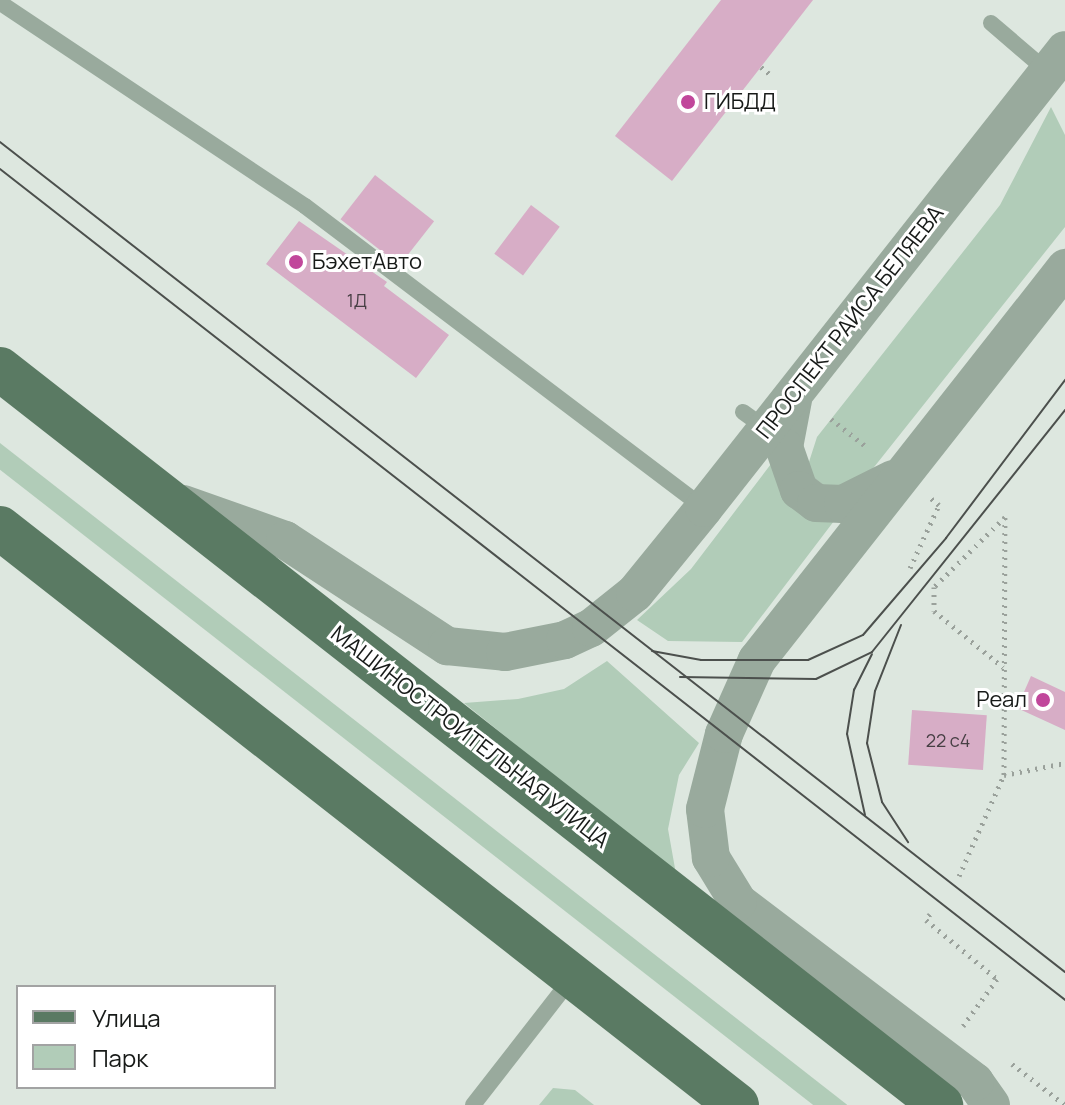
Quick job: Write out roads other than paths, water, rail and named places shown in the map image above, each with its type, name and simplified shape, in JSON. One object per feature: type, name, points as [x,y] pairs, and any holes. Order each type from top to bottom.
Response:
[{"type":"main road","name":"МАШИНОСТРОИТЕЛЬНАЯ УЛИЦА","points":[[0,369],[941,1105]]},
{"type":"main road","points":[[0,528],[737,1105]]},
{"type":"street","name":"ПРОСПЕКТ РАИСА БЕЛЯЕВА","points":[[165,498],[285,540],[447,646],[505,652],[565,640],[591,628],[635,593],[704,508],[754,421],[795,390],[1061,74]]},
{"type":"street","points":[[991,1105],[975,1082],[760,923],[721,881],[705,833],[705,809],[724,734],[746,681],[902,475],[1065,268]]},
{"type":"street","points":[[795,390],[784,447],[799,490],[816,503],[843,504],[902,475]]},
{"type":"lane","points":[[2,4],[305,206],[704,508]]},
{"type":"lane","points":[[991,23],[1061,74]]},
{"type":"lane","points":[[473,1105],[573,977]]},
{"type":"tram line","points":[[0,142],[1065,972]]},
{"type":"tram line","points":[[0,169],[1065,1000]]},
{"type":"tram line","points":[[652,651],[701,660],[808,660],[863,635],[946,538],[1065,380]]},
{"type":"tram line","points":[[680,677],[816,679],[872,652],[1065,410]]},
{"type":"tram line","points":[[901,625],[875,691],[867,743],[882,802],[908,842]]},
{"type":"tram line","points":[[865,815],[847,734],[854,690],[872,654]]},
{"type":"place","name":"ГИБДД","points":[[688,102]]},
{"type":"place","name":"БэхетАвто","points":[[296,262]]},
{"type":"place","name":"Реал","points":[[1043,700]]}]
